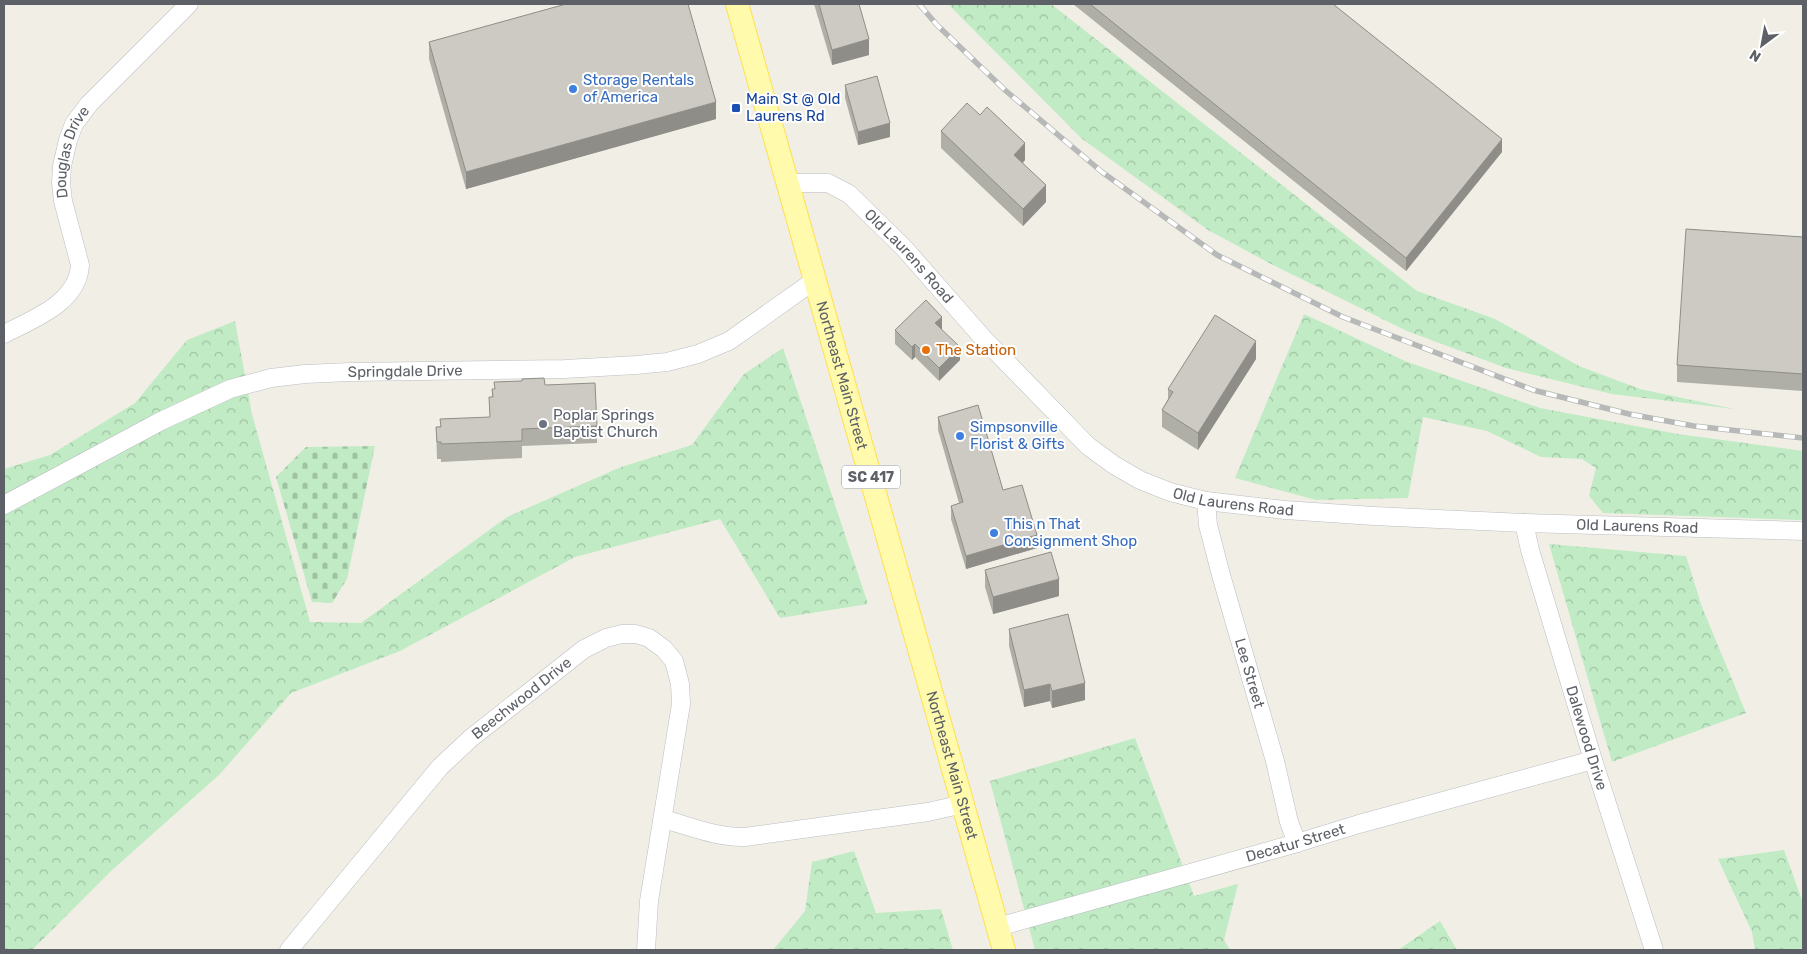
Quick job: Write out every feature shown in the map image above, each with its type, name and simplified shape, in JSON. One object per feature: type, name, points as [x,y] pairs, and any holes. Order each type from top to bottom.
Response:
[{"type":"main road","name":"Northeast Main Street","points":[[737,4],[1004,950]]},
{"type":"street","name":"Douglas Drive","points":[[4,334],[63,300],[74,286],[80,273],[61,183],[62,166],[74,124],[89,104],[189,4]]},
{"type":"street","name":"Old Laurens Road","points":[[787,183],[828,183],[849,194],[904,248],[983,338],[1088,446],[1114,465],[1140,480],[1170,492],[1206,501],[1285,510],[1524,523],[1803,531]]},
{"type":"street","name":"Springdale Drive","points":[[4,505],[161,420],[230,389],[271,378],[305,374],[565,369],[667,362],[698,354],[729,341],[815,280]]},
{"type":"street","name":"Lee Street","points":[[1206,501],[1208,525],[1219,567],[1297,844]]},
{"type":"street","name":"Dalewood Drive","points":[[1524,523],[1530,550],[1593,760],[1654,950]]},
{"type":"street","name":"Beechwood Drive","points":[[289,950],[440,767],[472,738],[584,649],[606,638],[629,634],[649,638],[664,648],[674,662],[680,684],[681,704],[650,902],[646,950]]},
{"type":"street","name":"Decatur Street","points":[[998,927],[1297,844],[1359,824],[1593,760]]},
{"type":"street","points":[[663,819],[734,838],[928,812],[963,804]]},
{"type":"green space","points":[[948,4],[1051,4],[1417,291],[1495,319],[1579,366],[1640,389],[1734,409],[1612,394],[1506,368],[1407,331],[1271,264],[1208,230],[1081,138]]},
{"type":"green space","points":[[1304,314],[1405,361],[1540,408],[1678,434],[1803,451],[1803,520],[1603,513],[1589,496],[1596,468],[1582,459],[1541,457],[1487,431],[1423,417],[1408,498],[1316,500],[1235,478]]},
{"type":"green space","points":[[235,321],[252,414],[310,622],[361,623],[507,517],[621,467],[692,445],[744,374],[783,348],[868,604],[780,618],[720,519],[575,557],[400,651],[291,693],[220,774],[111,871],[32,950],[4,950],[4,469],[50,455],[135,403],[187,340]]},
{"type":"green space","points":[[375,446],[347,579],[332,603],[312,602],[276,477],[306,447]]},
{"type":"green space","points":[[1549,544],[1686,556],[1702,607],[1746,713],[1612,762]]},
{"type":"green space","points":[[1135,738],[1194,896],[1238,884],[1224,940],[1230,950],[1035,950],[990,781]]},
{"type":"green space","points":[[1784,850],[1803,903],[1803,950],[1755,950],[1752,932],[1718,859]]},
{"type":"green space","points":[[854,851],[876,913],[941,909],[953,950],[773,950],[805,911],[812,862]]},
{"type":"green space","points":[[1440,921],[1457,950],[1398,950]]},
{"type":"building","name":"Storage Rentals of America","points":[[566,4],[688,4],[716,102],[466,172],[429,42]]},
{"type":"building","points":[[819,4],[859,4],[869,39],[832,50]]},
{"type":"building","points":[[1090,4],[1333,4],[1502,139],[1406,258]]},
{"type":"building","points":[[877,76],[890,123],[858,132],[845,85]]},
{"type":"building","points":[[967,103],[980,115],[987,107],[1025,143],[1014,155],[1046,185],[1023,209],[941,131]]},
{"type":"building","points":[[1686,229],[1803,237],[1803,374],[1677,365]]},
{"type":"building","name":"The Station","points":[[926,300],[942,317],[935,323],[960,347],[939,368],[915,344],[912,347],[895,330]]},
{"type":"building","points":[[1215,315],[1256,341],[1198,433],[1162,410],[1173,392],[1168,389]]},
{"type":"building","points":[[544,378],[545,385],[595,383],[597,426],[522,429],[522,441],[441,444],[441,442],[437,442],[436,427],[441,427],[440,419],[490,417],[489,397],[493,397],[492,389],[495,389],[494,382]]},
{"type":"building","points":[[978,405],[1003,490],[1022,485],[1037,535],[966,556],[951,506],[963,502],[938,417]]},
{"type":"building","points":[[1051,552],[1059,579],[993,597],[985,570]]},
{"type":"building","points":[[1068,614],[1085,683],[1052,691],[1050,684],[1024,690],[1009,629]]},
{"type":"railway","points":[[919,4],[937,25],[1006,91],[1102,172],[1217,255],[1343,317],[1533,390],[1629,414],[1694,426],[1803,438]]},
{"type":"place","name":"Storage Rentals of America","points":[[573,89]]},
{"type":"place","name":"Main St @ Old Laurens Rd","points":[[736,108]]},
{"type":"place","name":"The Station","points":[[926,350]]},
{"type":"place","name":"Poplar Springs Baptist Church","points":[[543,424]]},
{"type":"place","name":"Simpsonville Florist & Gifts","points":[[960,436]]},
{"type":"place","name":"This n That Consignment Shop","points":[[994,533]]}]
